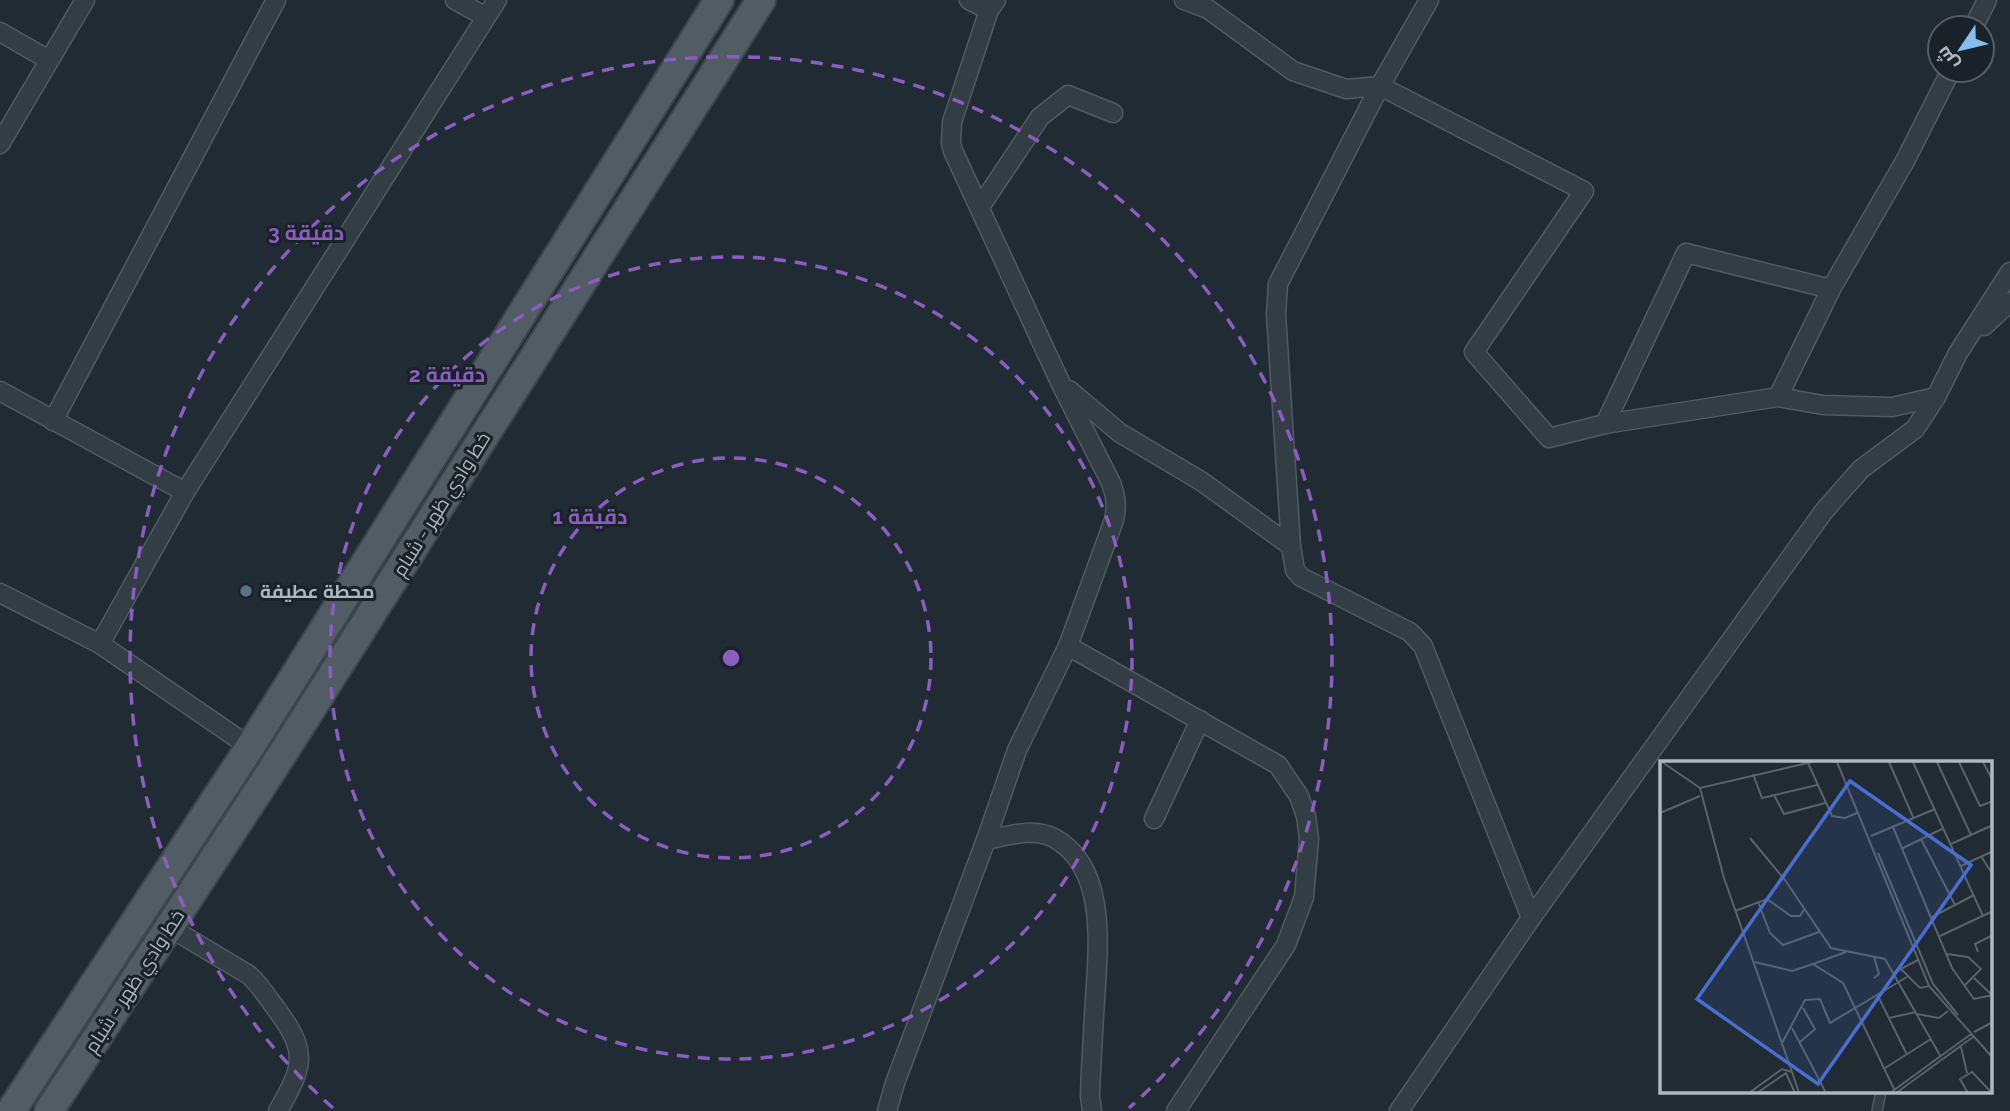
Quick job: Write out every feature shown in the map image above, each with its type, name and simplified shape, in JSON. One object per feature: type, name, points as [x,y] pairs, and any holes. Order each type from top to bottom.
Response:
[{"type":"main road","name":"خط وادي ظهر - شبام","points":[[11,1111],[250,747],[719,0]]},
{"type":"main road","name":"خط وادي ظهر - شبام","points":[[49,1111],[284,752],[761,0]]},
{"type":"street","points":[[0,144],[85,0]]},
{"type":"street","points":[[52,421],[276,0]]},
{"type":"street","points":[[455,0],[486,17]]},
{"type":"street","points":[[100,644],[185,492],[497,0]]},
{"type":"street","points":[[887,1111],[1017,751],[1068,646],[1114,520],[1116,502],[1111,483],[1061,384],[953,151],[952,122],[992,5],[969,0]]},
{"type":"street","points":[[1184,0],[1211,5],[1293,71],[1346,89],[1380,86],[1584,191],[1474,352],[1549,438],[1605,424],[1778,397],[1823,405],[1892,407],[1936,397]]},
{"type":"street","points":[[1429,0],[1380,86],[1278,284],[1276,314],[1292,546],[1295,570],[1301,578],[1410,632],[1423,646],[1531,918]]},
{"type":"street","points":[[0,33],[49,60]]},
{"type":"street","points":[[1778,397],[1831,289],[1905,160],[1944,84]]},
{"type":"street","points":[[979,207],[1040,117],[1068,95],[1113,113]]},
{"type":"street","points":[[1605,424],[1686,253],[1831,289]]},
{"type":"street","points":[[1399,1111],[1531,918],[1824,511],[1861,469],[1915,429],[1936,397],[1958,353],[2010,272]]},
{"type":"street","points":[[1958,353],[2010,302]]},
{"type":"street","points":[[1061,384],[1120,433],[1201,481],[1292,546]]},
{"type":"street","points":[[0,391],[185,492]]},
{"type":"street","points":[[0,593],[100,644],[250,747]]},
{"type":"street","points":[[1068,646],[1278,765],[1299,796],[1306,816],[1309,839],[1304,897],[1286,945],[1176,1111]]},
{"type":"street","points":[[1154,819],[1200,720]]},
{"type":"street","points":[[986,840],[1039,833],[1053,838],[1071,851],[1082,867],[1092,891],[1097,913],[1098,942],[1090,1096],[1092,1111]]},
{"type":"street","points":[[169,927],[249,975],[292,1031],[299,1051],[298,1072],[278,1111]]},
{"type":"place","name":"محطة عطيفة","points":[[246,591]]}]
